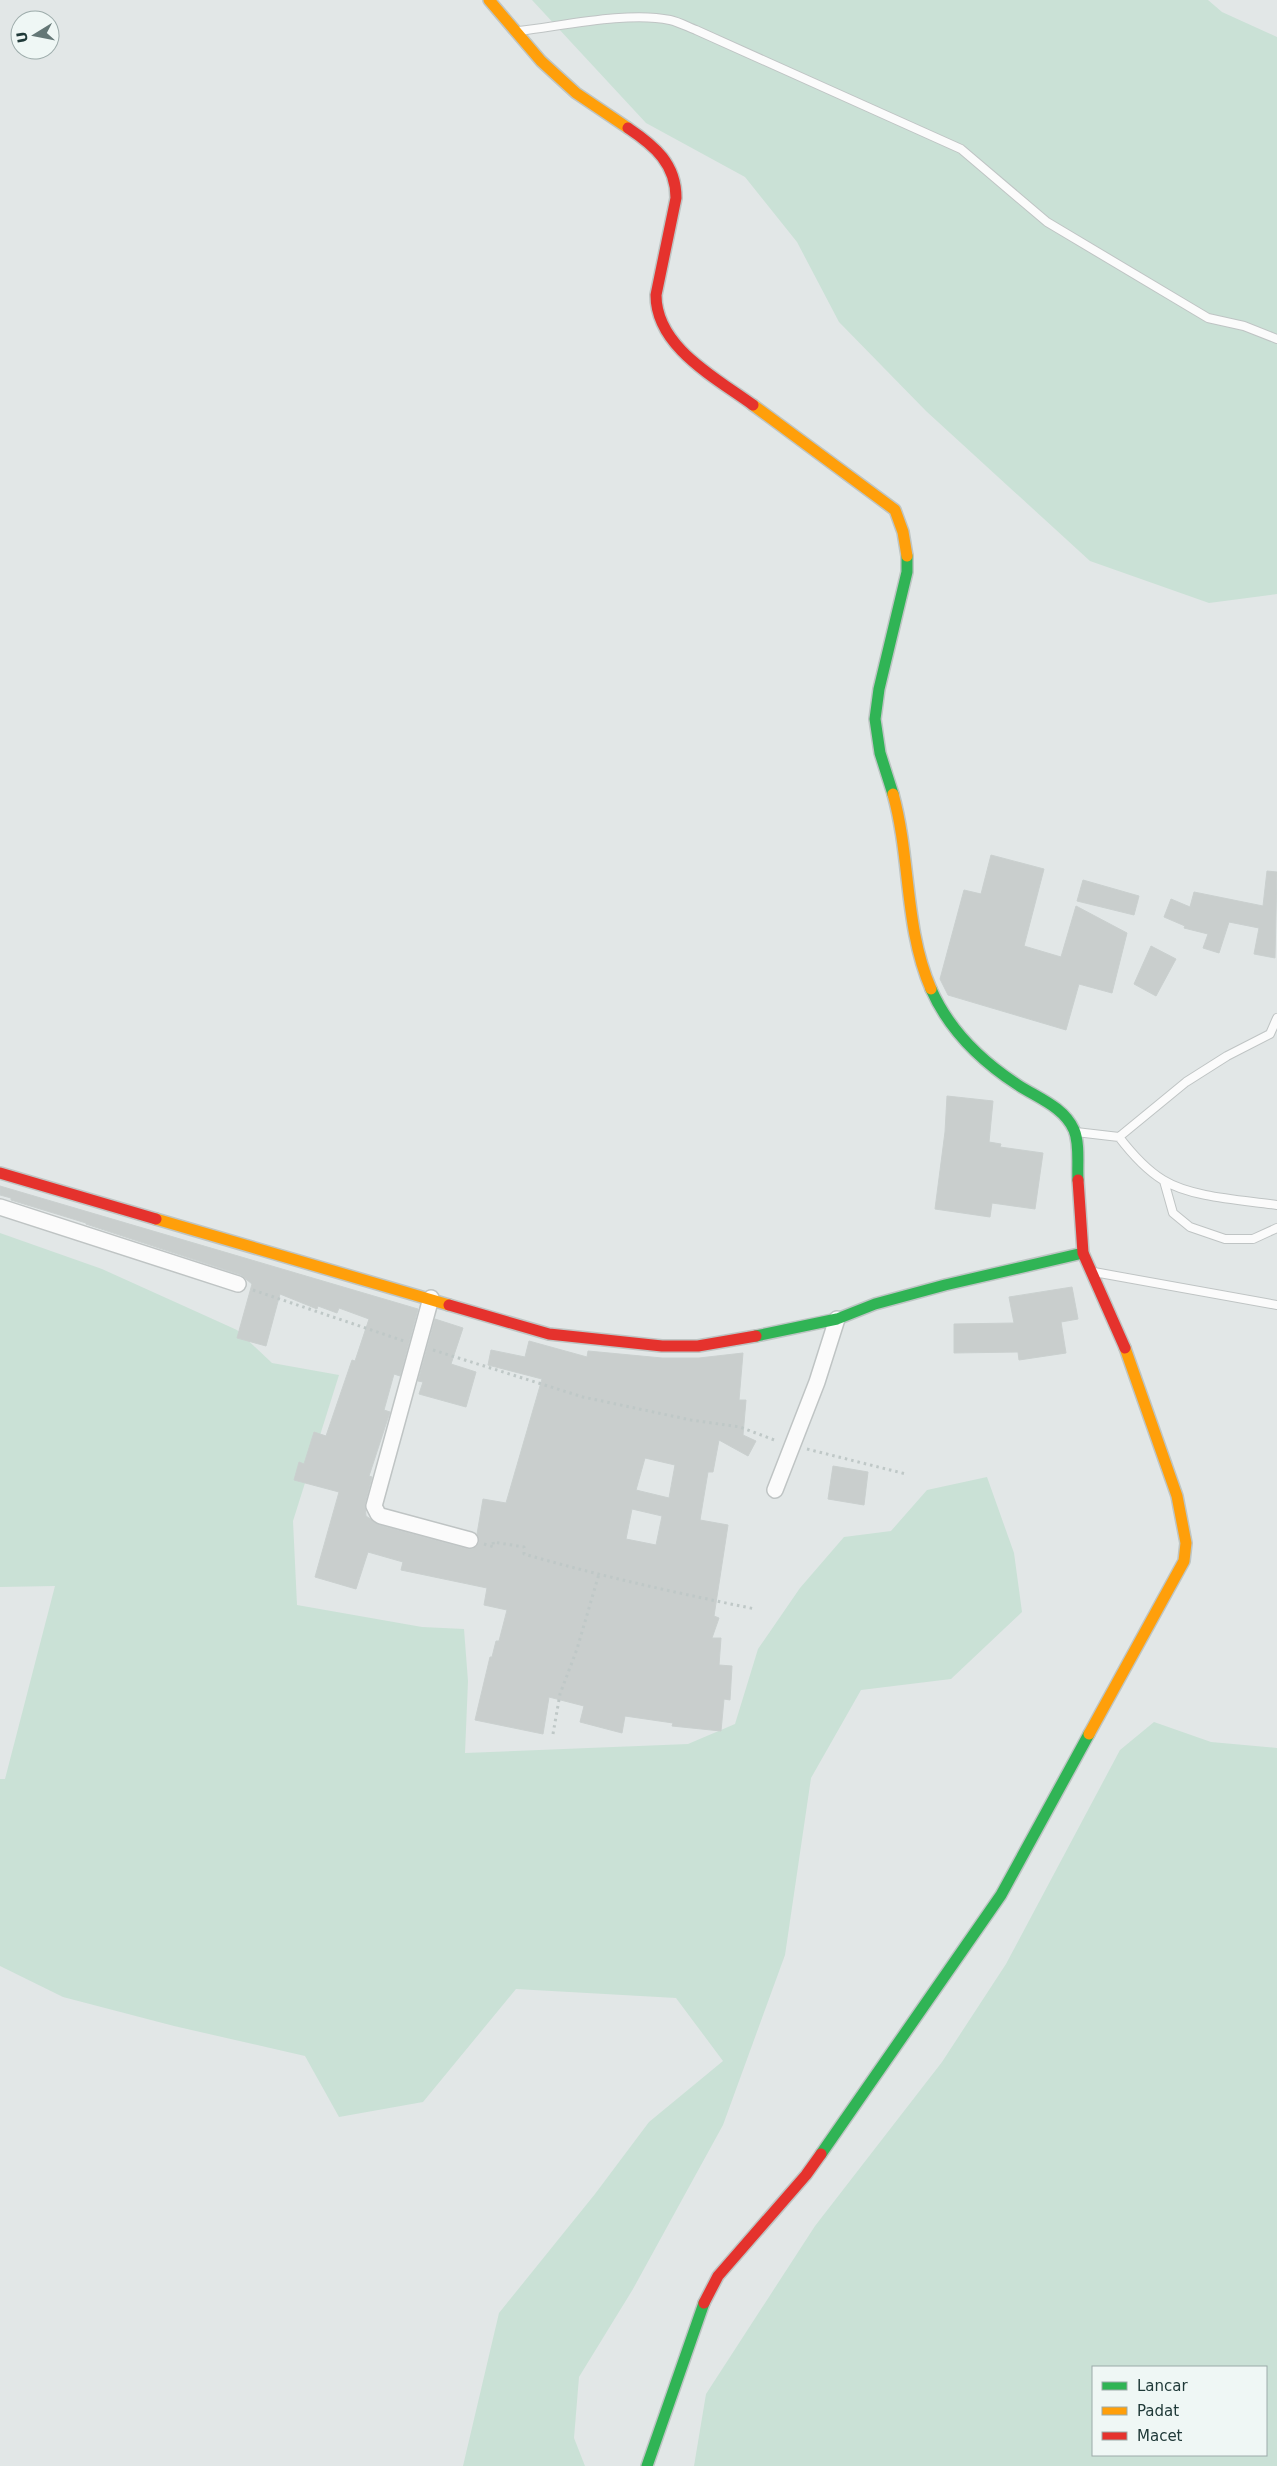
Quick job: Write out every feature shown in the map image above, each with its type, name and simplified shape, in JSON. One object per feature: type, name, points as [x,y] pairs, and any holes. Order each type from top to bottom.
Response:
[{"type":"street","points":[[489,0],[541,61],[576,94],[650,143],[673,173],[676,182],[676,198],[656,295],[656,308],[660,322],[674,343],[690,360],[788,434],[895,510],[900,520],[908,557],[907,572],[879,690],[875,720],[877,744],[896,805],[912,916],[929,985],[946,1019],[969,1047],[1017,1084],[1062,1110],[1075,1132],[1083,1253],[1123,1342],[1177,1496],[1186,1543],[1184,1561],[1001,1895],[806,2175],[718,2276],[700,2312],[647,2466]]},
{"type":"street","points":[[0,1173],[218,1235],[352,1278],[431,1298],[549,1334],[662,1346],[698,1346],[724,1343],[837,1319],[875,1304],[945,1284],[1083,1253]]},
{"type":"street","points":[[0,1207],[238,1284]]},
{"type":"street","points":[[431,1298],[374,1500],[375,1510],[381,1516],[470,1540]]},
{"type":"street","points":[[775,1490],[837,1319]]},
{"type":"lane","points":[[516,32],[651,18],[671,20],[696,30],[961,149],[1047,222],[1208,318],[1244,326],[1277,339]]},
{"type":"lane","points":[[1119,1137],[1186,1082],[1227,1056],[1273,1033],[1277,1018]]},
{"type":"lane","points":[[1075,1132],[1119,1137],[1136,1159],[1164,1181],[1196,1192],[1277,1205]]},
{"type":"lane","points":[[1164,1181],[1173,1213],[1190,1227],[1225,1239],[1253,1239],[1277,1228]]},
{"type":"lane","points":[[1092,1272],[1277,1305]]},
{"type":"path","points":[[238,1284],[418,1345],[583,1397],[691,1420],[740,1427],[792,1446],[906,1474]]},
{"type":"path","points":[[470,1540],[494,1547],[493,1542],[524,1547],[524,1554],[599,1574],[754,1609]]},
{"type":"path","points":[[553,1734],[560,1694],[580,1641],[599,1574]]},
{"type":"green space","points":[[532,0],[1208,0],[1222,12],[1277,37],[1277,594],[1209,603],[1090,561],[926,411],[839,322],[797,242],[745,177],[646,123]]},
{"type":"green space","points":[[0,1233],[102,1269],[237,1330],[272,1363],[339,1375],[293,1521],[297,1605],[422,1627],[464,1629],[468,1681],[465,1753],[688,1744],[735,1724],[758,1649],[800,1588],[844,1537],[891,1531],[927,1490],[987,1477],[1014,1553],[1022,1612],[951,1679],[861,1690],[811,1778],[785,1955],[723,2125],[633,2289],[579,2377],[574,2438],[585,2466],[463,2466],[499,2313],[595,2194],[649,2122],[723,2061],[676,1998],[516,1989],[423,2102],[339,2117],[305,2056],[174,2026],[63,1997],[0,1966],[0,1779],[5,1779],[55,1586],[0,1587]]},
{"type":"green space","points":[[1154,1722],[1211,1742],[1277,1748],[1277,2466],[694,2466],[706,2394],[815,2226],[942,2062],[1006,1964],[1120,1750]]},
{"type":"building","points":[[991,855],[1044,869],[1024,946],[1061,957],[1076,906],[1127,933],[1112,993],[1079,984],[1066,1030],[948,995],[940,979],[964,890],[981,894]]},
{"type":"building","points":[[1267,871],[1277,872],[1275,958],[1254,954],[1259,928],[1229,922],[1219,953],[1203,948],[1208,934],[1184,928],[1185,926],[1164,917],[1171,899],[1190,907],[1194,892],[1263,906]]},
{"type":"building","points":[[1083,880],[1139,896],[1134,915],[1077,901]]},
{"type":"building","points":[[1151,946],[1176,959],[1156,996],[1134,984]]},
{"type":"building","points":[[947,1096],[993,1101],[989,1142],[1001,1144],[1000,1147],[1043,1153],[1035,1209],[992,1203],[990,1217],[935,1209],[945,1132]]},
{"type":"building","points":[[0,1186],[418,1309],[400,1376],[394,1374],[384,1410],[390,1412],[369,1476],[372,1477],[365,1504],[366,1516],[379,1525],[468,1549],[473,1549],[479,1543],[477,1534],[483,1499],[506,1503],[542,1379],[488,1365],[491,1350],[525,1357],[529,1341],[587,1357],[588,1351],[662,1358],[699,1358],[743,1353],[739,1400],[746,1400],[743,1435],[756,1441],[748,1456],[719,1440],[713,1472],[708,1472],[700,1520],[728,1525],[714,1616],[719,1618],[712,1638],[721,1638],[719,1665],[732,1666],[730,1700],[724,1699],[721,1731],[672,1726],[673,1723],[625,1716],[622,1733],[580,1722],[584,1706],[549,1697],[543,1734],[475,1720],[490,1657],[492,1657],[496,1641],[499,1641],[507,1610],[484,1605],[487,1588],[401,1570],[403,1562],[368,1552],[356,1589],[315,1577],[339,1492],[294,1480],[299,1462],[304,1464],[314,1432],[326,1436],[352,1360],[355,1361],[369,1319],[339,1308],[337,1313],[318,1306],[317,1309],[280,1294],[266,1346],[237,1338],[252,1284],[241,1275],[0,1195]],"holes":[[[645,1458],[675,1465],[669,1498],[636,1490]],[[632,1509],[662,1516],[656,1545],[626,1539]]]},
{"type":"building","points":[[1072,1287],[1078,1319],[1061,1322],[1066,1353],[1019,1360],[1018,1352],[954,1353],[954,1324],[1014,1323],[1009,1297]]},
{"type":"building","points":[[435,1319],[463,1328],[451,1364],[476,1372],[466,1407],[419,1394],[423,1382],[418,1381]]},
{"type":"building","points":[[833,1466],[868,1472],[864,1505],[828,1499]]},
{"type":"traffic: fast","points":[[893,794],[880,753],[875,719],[879,689],[907,572],[907,556]]},
{"type":"traffic: fast","points":[[931,989],[947,1018],[979,1055],[1004,1076],[1057,1109],[1070,1122],[1077,1142],[1078,1180]]},
{"type":"traffic: fast","points":[[756,1336],[837,1319],[875,1304],[945,1285],[1083,1253]]},
{"type":"traffic: fast","points":[[821,2154],[1001,1895],[1089,1734]]},
{"type":"traffic: fast","points":[[647,2466],[704,2303]]},
{"type":"traffic: slow","points":[[489,0],[541,61],[576,93],[628,128]]},
{"type":"traffic: slow","points":[[753,405],[895,510],[903,532],[907,556]]},
{"type":"traffic: slow","points":[[893,794],[903,843],[916,941],[931,989]]},
{"type":"traffic: slow","points":[[156,1219],[449,1305]]},
{"type":"traffic: slow","points":[[1089,1734],[1184,1561],[1186,1543],[1177,1496],[1125,1348]]},
{"type":"traffic: jam","points":[[628,128],[647,142],[662,157],[668,166],[675,186],[676,198],[656,295],[659,314],[666,330],[677,346],[706,372],[753,405]]},
{"type":"traffic: jam","points":[[0,1173],[156,1219]]},
{"type":"traffic: jam","points":[[1078,1180],[1083,1253],[1125,1348]]},
{"type":"traffic: jam","points":[[449,1305],[549,1334],[662,1346],[698,1346],[756,1336]]},
{"type":"traffic: jam","points":[[704,2303],[718,2276],[806,2175],[821,2154]]}]
